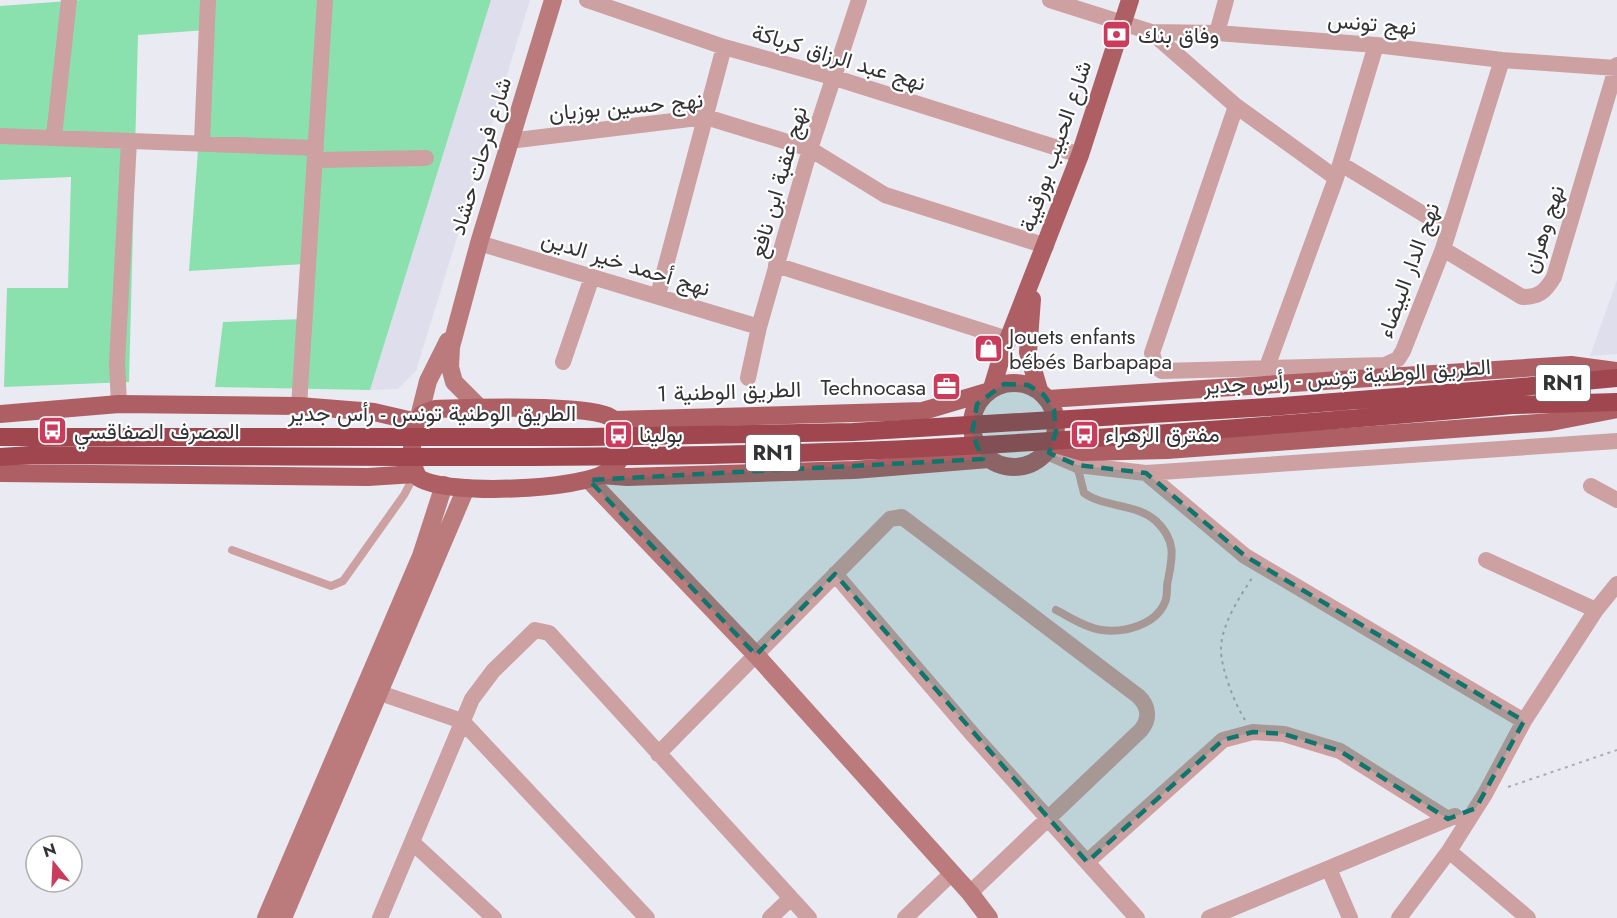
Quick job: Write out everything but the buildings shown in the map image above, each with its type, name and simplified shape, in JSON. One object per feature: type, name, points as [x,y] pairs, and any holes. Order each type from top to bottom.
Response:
[{"type":"highway","name":"الطريق الوطنية تونس - رأس جدير","points":[[0,436],[31,446],[350,456],[854,451],[1174,434],[1512,396],[1617,378]]},
{"type":"highway","name":"الطريق الوطنية تونس - رأس جدير","points":[[1512,396],[1617,402]]},
{"type":"highway","name":"الطريق الوطنية تونس - رأس جدير","points":[[0,457],[31,446]]},
{"type":"main road","name":"شارع الحبيب بورقيبة","points":[[1036,274],[1080,156],[1131,0]]},
{"type":"main road","points":[[989,459],[978,448],[972,426],[977,404],[990,390],[1008,339],[1036,274]]},
{"type":"main road","points":[[1036,274],[1027,339],[1029,358],[1056,421],[1050,447],[1082,452],[1167,450],[1551,422],[1617,409]]},
{"type":"main road","name":"الطريق الوطنية 1","points":[[418,419],[435,409],[585,412],[603,415],[614,420],[923,411],[1016,382],[1044,395],[1571,365],[1617,371]]},
{"type":"main road","points":[[0,414],[119,404],[299,406],[374,412],[418,419],[412,458],[416,474],[423,480],[466,488],[527,487],[595,478],[616,465],[623,450],[622,432],[614,420]]},
{"type":"main road","name":"RN1","points":[[595,478],[854,470],[989,459],[998,464],[1019,467],[1030,464],[1050,447]]},
{"type":"main road","points":[[0,473],[302,477],[416,474]]},
{"type":"street","points":[[54,136],[69,0]]},
{"type":"street","points":[[202,142],[208,0]]},
{"type":"street","points":[[299,406],[325,0]]},
{"type":"street","name":"شارع فرحات حشاد","points":[[455,326],[553,0]]},
{"type":"street","name":"نهج عبد الرزاق كرباكة","points":[[587,0],[724,47],[832,77],[1080,156]]},
{"type":"street","name":"نهج عقبة ابن نافع","points":[[747,378],[759,327],[810,148],[859,0]]},
{"type":"street","name":"نهج تونس","points":[[1050,0],[1124,21],[1151,32],[1217,33],[1376,45],[1502,60],[1617,67]]},
{"type":"street","points":[[1217,33],[1226,0]]},
{"type":"street","points":[[1151,32],[1236,106],[1339,171],[1448,229]]},
{"type":"street","points":[[1267,367],[1339,171],[1376,45]]},
{"type":"street","points":[[658,295],[724,47]]},
{"type":"street","name":"نهج الدار البيضاء","points":[[1236,106],[1152,353],[1153,362],[1162,371],[1377,366],[1398,359],[1443,249],[1502,60]]},
{"type":"street","name":"نهج وهران","points":[[1443,249],[1522,297],[1532,297],[1546,290],[1554,278],[1617,67]]},
{"type":"street","name":"نهج حسين بوزيان","points":[[509,141],[705,117],[810,148],[885,195],[1046,246]]},
{"type":"street","points":[[0,136],[202,142],[316,154],[426,158]]},
{"type":"street","points":[[119,404],[117,363],[129,141]]},
{"type":"street","name":"نهج أحمد خير الدين","points":[[479,243],[759,327]]},
{"type":"street","points":[[776,265],[1008,339]]},
{"type":"street","points":[[563,362],[592,277]]},
{"type":"street","points":[[455,326],[450,357],[452,374],[460,390],[481,409]]},
{"type":"street","points":[[418,419],[429,381],[455,326]]},
{"type":"street","points":[[1050,447],[1077,465],[1146,473],[1617,441]]},
{"type":"street","points":[[1146,473],[1245,556],[1524,721]]},
{"type":"street","points":[[595,478],[970,893],[989,918]]},
{"type":"street","points":[[266,918],[421,556],[444,485]]},
{"type":"street","points":[[1591,486],[1617,500]]},
{"type":"street","points":[[283,918],[466,488]]},
{"type":"street","points":[[657,754],[890,519],[902,517],[1144,701],[1147,720],[1141,730],[1047,817],[970,893]]},
{"type":"street","points":[[1486,560],[1596,610]]},
{"type":"street","points":[[835,574],[973,735],[1137,918]]},
{"type":"street","points":[[1399,918],[1449,851],[1480,801],[1524,721],[1596,610],[1617,584]]},
{"type":"street","points":[[380,918],[472,699],[493,671],[535,630],[539,629],[549,633],[809,918]]},
{"type":"street","points":[[380,693],[462,722],[647,918]]},
{"type":"street","points":[[1087,862],[1223,740],[1253,732],[1284,734],[1340,751],[1448,819]]},
{"type":"street","points":[[1209,918],[1448,819],[1480,801]]},
{"type":"street","points":[[412,842],[494,918]]},
{"type":"street","points":[[1449,851],[1528,918]]},
{"type":"street","points":[[1329,869],[1350,918]]},
{"type":"street","points":[[904,918],[952,873]]},
{"type":"street","points":[[770,918],[791,898]]},
{"type":"lane","points":[[1056,610],[1101,630],[1128,630],[1149,621],[1165,603],[1173,558],[1169,538],[1155,520],[1133,509],[1094,500],[1084,493],[1077,465]]},
{"type":"lane","points":[[232,550],[331,586],[343,581],[398,504],[416,474]]},
{"type":"path","points":[[1253,732],[1239,711],[1221,650],[1229,618],[1261,565]]},
{"type":"path","points":[[1480,801],[1617,750]]},
{"type":"highlighted area","points":[[1004,384],[1028,385],[1044,395],[1054,410],[1056,432],[1049,453],[1077,465],[1146,473],[1245,556],[1524,721],[1476,808],[1448,819],[1340,751],[1284,734],[1253,732],[1223,740],[1087,862],[835,574],[756,655],[589,480],[983,459],[972,434],[977,404]]},
{"type":"shaded area","points":[[491,0],[530,0],[416,371],[398,389],[370,390]]},
{"type":"shaded area","points":[[1617,280],[1617,354],[1590,356]]},
{"type":"green space","points":[[82,0],[491,0],[370,390],[215,387],[223,322],[304,319],[305,264],[189,271],[207,30],[138,35],[129,382],[4,387],[7,288],[68,288],[71,177],[0,180],[0,6]]},
{"type":"place","name":"وفاق بنك","points":[[1117,35]]},
{"type":"place","name":"Jouets enfants bébés Barbapapa","points":[[988,349]]},
{"type":"place","name":"Technocasa","points":[[947,387]]},
{"type":"place","name":"المصرف الصفاقسي","points":[[53,431]]},
{"type":"place","name":"بولينا","points":[[618,434]]},
{"type":"place","name":"مفترق الزهراء","points":[[1084,434]]}]
